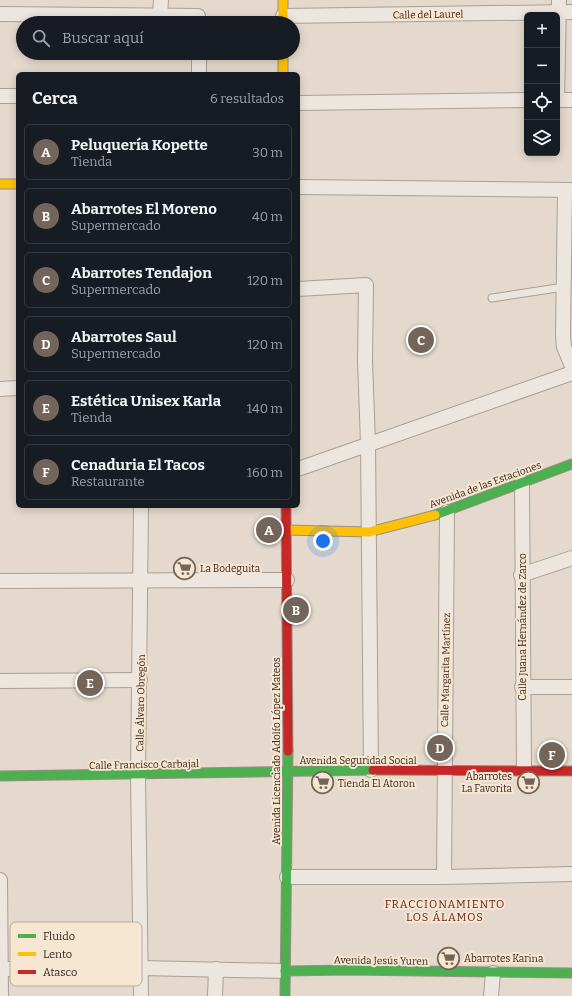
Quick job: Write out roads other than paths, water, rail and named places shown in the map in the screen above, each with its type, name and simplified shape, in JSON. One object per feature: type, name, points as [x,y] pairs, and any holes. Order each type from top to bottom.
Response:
[{"type":"street","points":[[160,15],[161,0]]},
{"type":"street","points":[[283,0],[283,16]]},
{"type":"street","points":[[558,84],[563,8]]},
{"type":"street","name":"Calle del Laurel","points":[[300,18],[563,8]]},
{"type":"street","points":[[0,14],[170,16]]},
{"type":"street","points":[[199,60],[199,72]]},
{"type":"street","points":[[283,60],[283,72]]},
{"type":"street","points":[[0,96],[16,96]]},
{"type":"street","points":[[300,103],[524,100]]},
{"type":"street","points":[[560,100],[572,100]]},
{"type":"street","points":[[0,184],[16,184]]},
{"type":"street","points":[[300,187],[568,190],[563,336],[564,347],[572,366]]},
{"type":"street","points":[[300,289],[366,285],[365,361],[368,443],[371,770]]},
{"type":"street","points":[[301,468],[368,443],[572,373]]},
{"type":"street","points":[[0,389],[16,388]]},
{"type":"street","name":"Avenida de las Estaciones","points":[[285,530],[369,532],[447,512],[572,464]]},
{"type":"street","name":"Calle Juana Hernández de Zarco","points":[[522,482],[521,575],[524,771]]},
{"type":"street","name":"Calle Álvaro Obregón","points":[[140,922],[138,775],[142,579],[141,508]]},
{"type":"street","name":"Avenida Licenciado Adolfo López Mateos","points":[[285,996],[288,772],[286,508]]},
{"type":"street","name":"Calle Margarita Martínez","points":[[444,877],[447,512]]},
{"type":"street","points":[[521,575],[572,558]]},
{"type":"street","points":[[0,581],[142,579],[287,580]]},
{"type":"street","points":[[0,681],[140,680]]},
{"type":"street","points":[[522,687],[572,687]]},
{"type":"street","name":"Avenida Seguridad Social","points":[[288,772],[371,770],[572,771]]},
{"type":"street","name":"Calle Francisco Carbajal","points":[[0,776],[288,772]]},
{"type":"street","points":[[287,877],[444,877],[572,874]]},
{"type":"street","points":[[0,880],[1,996]]},
{"type":"street","points":[[142,968],[285,970]]},
{"type":"street","points":[[0,969],[10,969]]},
{"type":"street","points":[[215,996],[216,969]]},
{"type":"street","name":"Avenida Jesús Yuren","points":[[285,970],[572,973]]},
{"type":"street","points":[[492,996],[493,973]]},
{"type":"lane","points":[[492,298],[564,287]]},
{"type":"place","name":"Abarrotes Tendajon","points":[[421,340]]},
{"type":"place","name":"Peluquería Kopette","points":[[269,530]]},
{"type":"place","name":"La Bodeguita","points":[[185,568]]},
{"type":"place","name":"Abarrotes El Moreno","points":[[296,610]]},
{"type":"place","name":"Estética Unisex Karla","points":[[90,683]]},
{"type":"place","name":"Abarrotes Saul","points":[[440,748]]},
{"type":"place","name":"Cenaduria El Tacos","points":[[552,755]]},
{"type":"place","name":"Abarrotes La Favorita","points":[[528,782]]},
{"type":"place","name":"Tienda El Atoron","points":[[323,783]]},
{"type":"place","name":"Abarrotes Karina","points":[[448,958]]},
{"type":"district","name":"FRACCIONAMIENTO LOS ÁLAMOS","points":[[445,910]]}]
